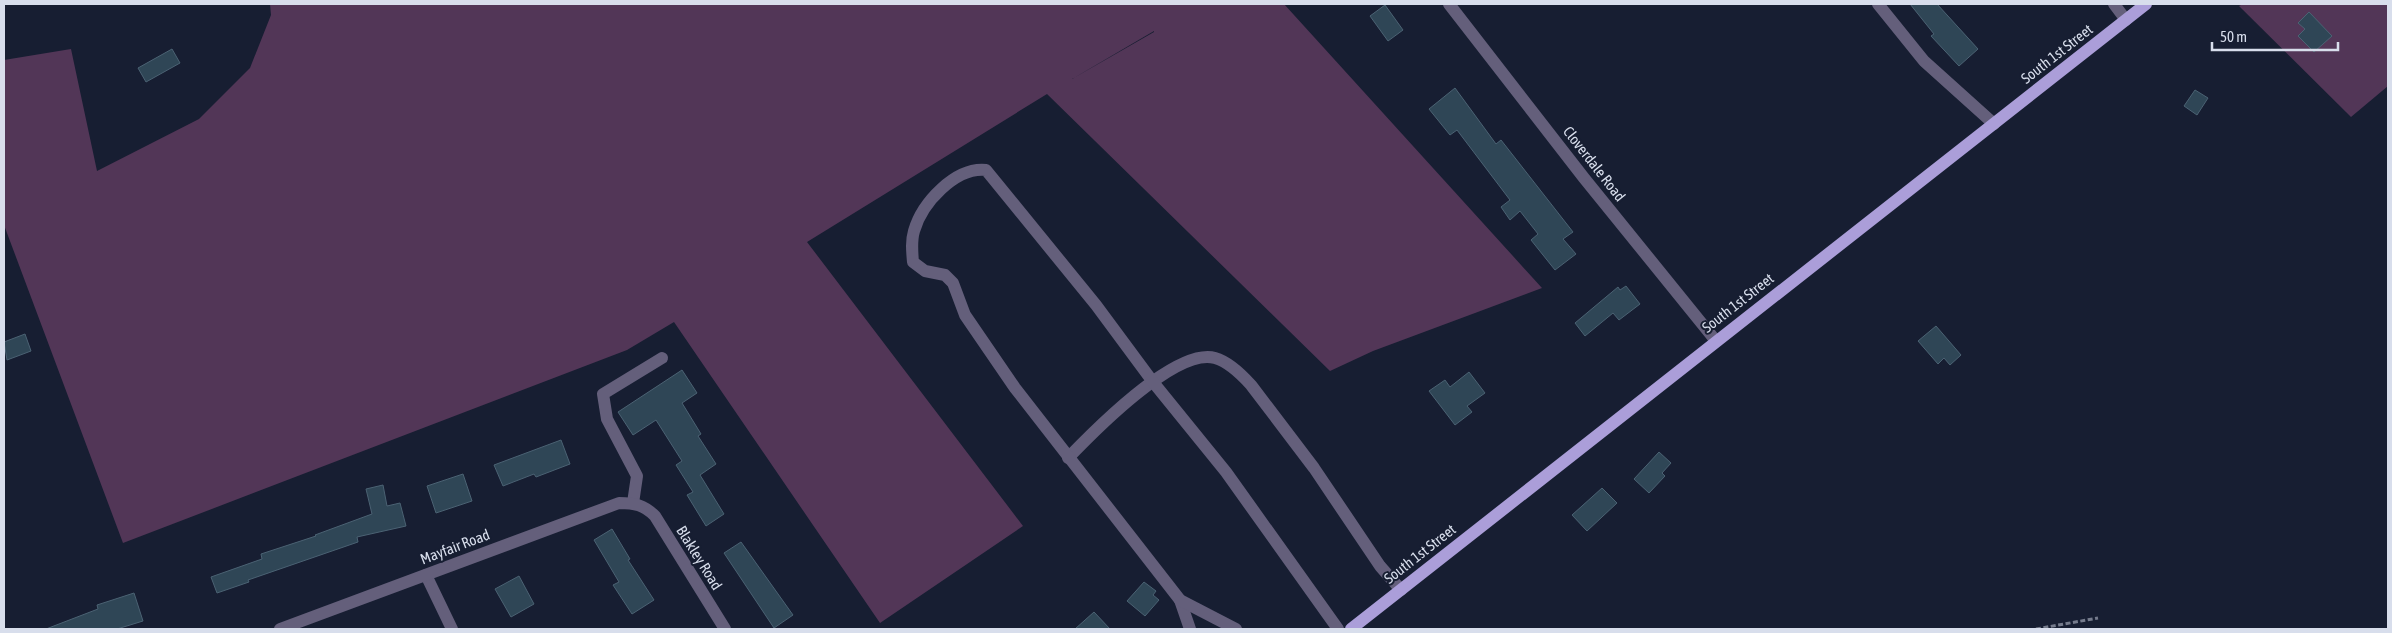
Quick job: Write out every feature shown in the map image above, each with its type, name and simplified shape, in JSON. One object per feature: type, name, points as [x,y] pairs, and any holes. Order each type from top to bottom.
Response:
[{"type":"main road","name":"South 1st Street","points":[[1351,629],[2146,4]]},
{"type":"street","name":"Cloverdale Road","points":[[1449,4],[1584,178],[1716,341]]},
{"type":"street","points":[[1878,4],[1924,61],[1994,124]]},
{"type":"street","points":[[2114,4],[2126,20]]},
{"type":"street","points":[[1190,629],[1180,600],[1068,458],[981,340],[965,315],[953,283],[945,275],[925,271],[913,262],[911,247],[913,232],[919,217],[930,201],[965,173],[976,169],[986,170],[1096,305],[1153,382],[1226,472],[1338,629]]},
{"type":"street","points":[[1068,458],[1119,408],[1153,382],[1195,358],[1214,357],[1241,374],[1314,468],[1368,550],[1400,590]]},
{"type":"street","points":[[638,505],[636,476],[607,419],[603,394],[662,358]]},
{"type":"street","name":"Mayfair Road","points":[[280,629],[612,505],[638,505]]},
{"type":"street","name":"Blakley Road","points":[[638,505],[655,516],[724,629]]},
{"type":"street","points":[[426,575],[452,629]]},
{"type":"street","points":[[1180,600],[1236,629]]},
{"type":"path","points":[[2036,629],[2098,618]]},
{"type":"shaded area","points":[[270,4],[1284,4],[1542,288],[1373,351],[1330,371],[1047,94],[807,242],[1023,526],[880,623],[674,322],[627,350],[123,543],[4,225],[4,60],[71,49],[97,171],[199,119],[250,68],[271,15]],"holes":[[[1154,31],[1154,32],[1072,79]]]},
{"type":"shaded area","points":[[2243,4],[2388,4],[2388,86],[2351,117],[2239,6]]},
{"type":"building","points":[[1910,4],[1937,4],[1978,49],[1959,66],[1931,36],[1934,34]]},
{"type":"building","points":[[1385,5],[1403,30],[1388,41],[1370,16]]},
{"type":"building","points":[[2309,12],[2332,36],[2314,52],[2298,36],[2305,29],[2298,23]]},
{"type":"building","points":[[172,49],[180,63],[146,82],[138,68]]},
{"type":"building","points":[[1455,88],[1496,144],[1501,140],[1573,232],[1563,239],[1576,254],[1555,270],[1531,240],[1538,234],[1520,211],[1510,220],[1501,207],[1510,200],[1457,130],[1450,135],[1429,109]]},
{"type":"building","points":[[2195,90],[2208,98],[2197,115],[2184,106]]},
{"type":"building","points":[[1626,286],[1640,304],[1619,320],[1613,313],[1585,336],[1575,323],[1618,287],[1620,290]]},
{"type":"building","points":[[1936,326],[1961,355],[1950,365],[1944,358],[1938,364],[1918,341]]},
{"type":"building","points":[[25,334],[31,351],[7,360],[4,342]]},
{"type":"building","points":[[682,370],[697,393],[682,403],[701,434],[698,436],[716,464],[700,475],[724,514],[706,526],[687,495],[693,492],[676,465],[682,461],[656,420],[633,435],[618,412]]},
{"type":"building","points":[[1469,372],[1485,393],[1467,406],[1472,412],[1455,425],[1429,391],[1445,380],[1450,387]]},
{"type":"building","points":[[561,440],[570,464],[536,477],[534,474],[503,486],[494,465]]},
{"type":"building","points":[[1659,452],[1671,463],[1662,473],[1665,476],[1649,493],[1634,479]]},
{"type":"building","points":[[463,474],[472,501],[436,513],[427,486]]},
{"type":"building","points":[[383,485],[387,506],[400,503],[406,526],[357,537],[358,542],[248,580],[249,582],[217,593],[211,577],[262,559],[261,554],[316,536],[372,514],[366,489]]},
{"type":"building","points":[[1602,488],[1617,503],[1587,531],[1572,515]]},
{"type":"building","points":[[612,529],[630,559],[628,560],[654,600],[632,614],[613,585],[619,582],[594,540]]},
{"type":"building","points":[[741,542],[793,615],[774,628],[724,553]]},
{"type":"building","points":[[519,576],[534,604],[511,617],[495,589]]},
{"type":"building","points":[[1144,582],[1156,591],[1153,595],[1159,600],[1145,616],[1127,601]]},
{"type":"building","points":[[134,593],[143,621],[117,629],[46,629],[98,609],[97,605]]},
{"type":"building","points":[[1094,612],[1110,629],[1075,629]]}]
